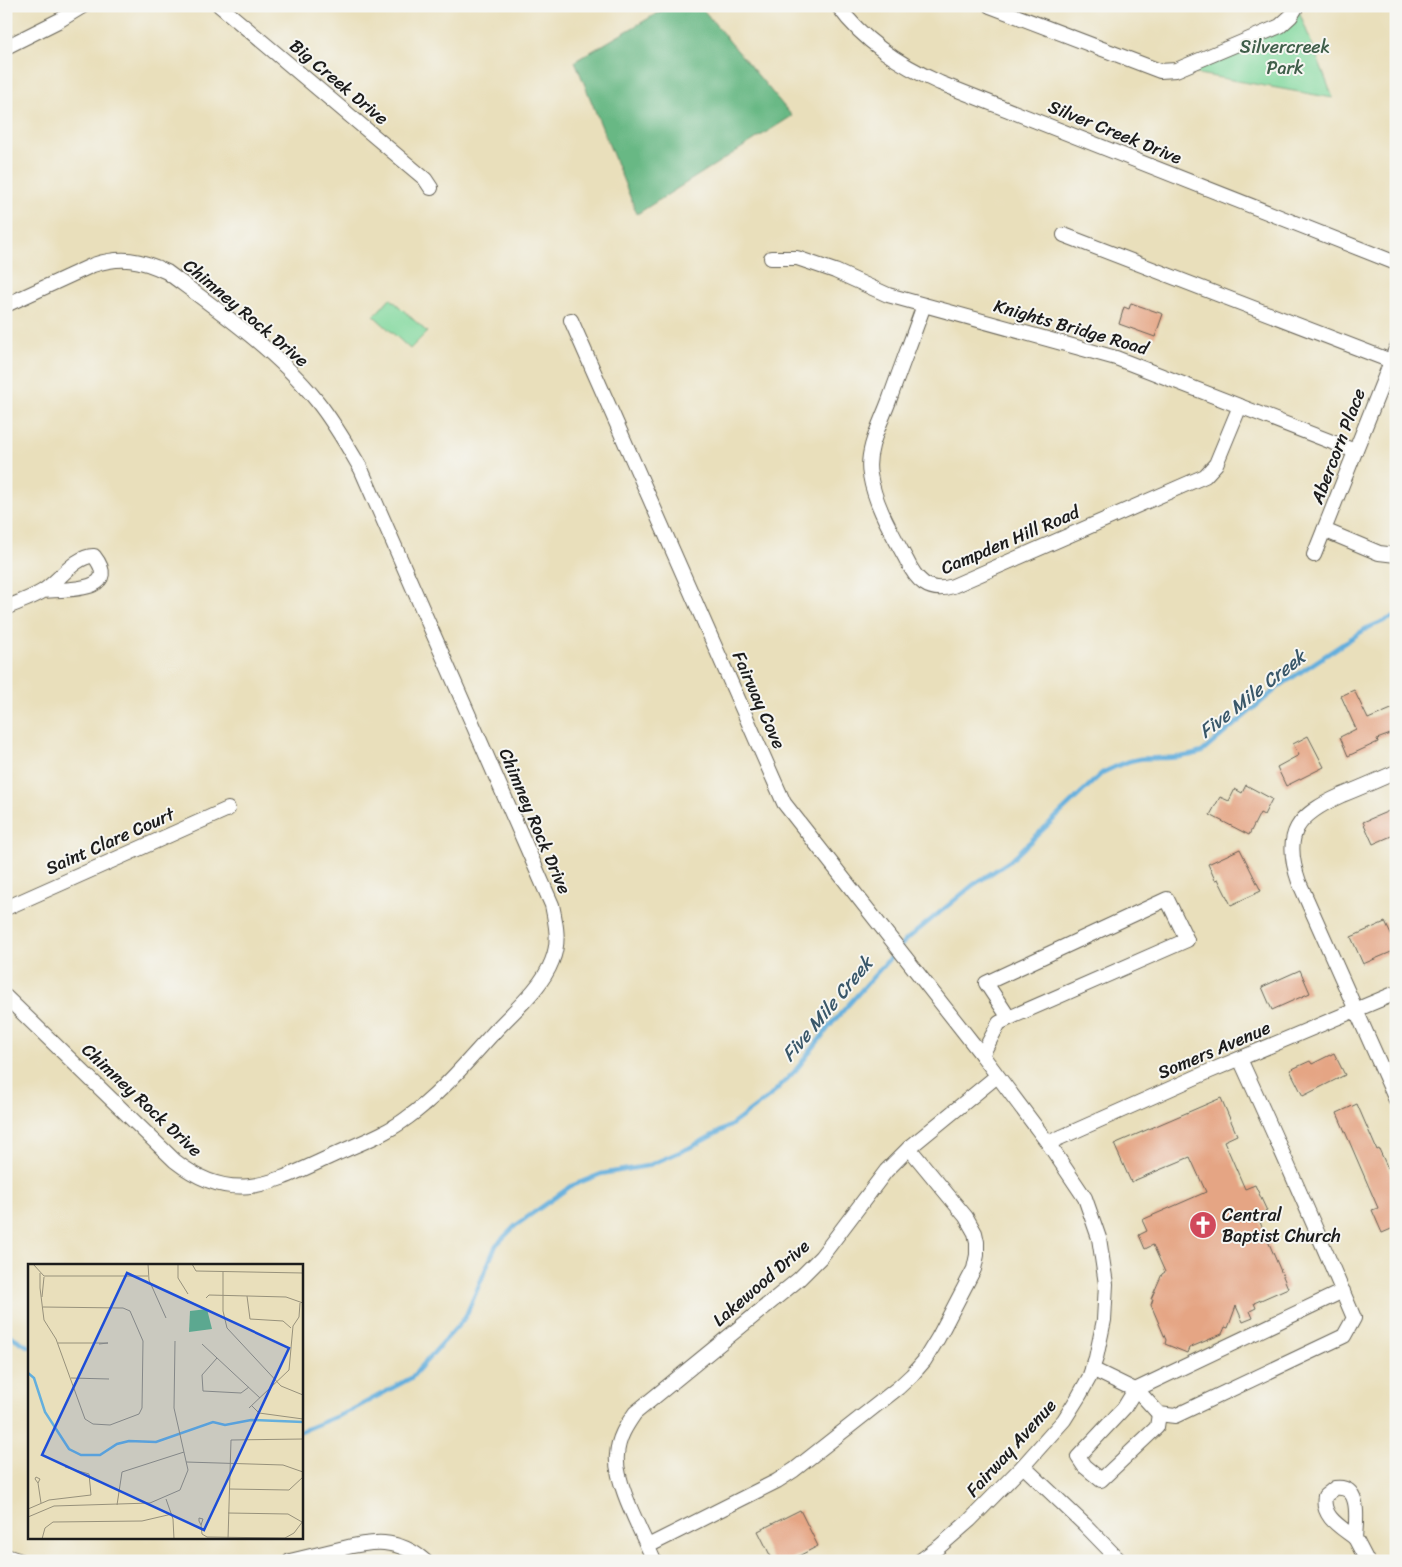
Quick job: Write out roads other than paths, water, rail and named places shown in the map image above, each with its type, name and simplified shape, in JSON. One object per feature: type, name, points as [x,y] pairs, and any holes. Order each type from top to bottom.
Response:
[{"type":"street","points":[[6,47],[60,20],[83,6]]},
{"type":"street","name":"Big Creek Drive","points":[[220,6],[425,179],[431,188]]},
{"type":"street","name":"Silver Creek Drive","points":[[838,6],[874,44],[910,69],[940,83],[1396,263]]},
{"type":"street","points":[[990,6],[1160,71],[1176,70],[1280,26],[1291,16],[1296,6]]},
{"type":"street","points":[[1064,235],[1393,355]]},
{"type":"street","name":"Knights Bridge Road","points":[[771,258],[797,258],[835,271],[888,295],[1109,356],[1355,451]]},
{"type":"street","name":"Chimney Rock Drive","points":[[6,304],[105,261],[131,260],[149,264],[167,272],[263,347],[290,371],[317,400],[340,432],[361,469],[552,905],[557,936],[552,960],[539,984],[454,1076],[424,1105],[385,1132],[279,1180],[252,1186],[237,1187],[220,1184],[188,1171],[6,997]]},
{"type":"street","name":"Campden Hill Road","points":[[924,305],[872,447],[869,474],[874,497],[910,568],[921,582],[932,588],[943,589],[953,586],[1205,476],[1216,464],[1240,406]]},
{"type":"street","name":"Fairway Cove","points":[[571,320],[784,803],[982,1056]]},
{"type":"street","name":"Abercorn Place","points":[[1314,555],[1393,355]]},
{"type":"street","points":[[1324,530],[1379,553],[1396,555]]},
{"type":"street","points":[[6,608],[43,591]]},
{"type":"street","points":[[1396,772],[1325,803],[1312,811],[1296,829],[1291,852],[1299,882],[1396,1100]]},
{"type":"street","name":"Saint Clare Court","points":[[6,908],[228,809]]},
{"type":"street","points":[[1009,1018],[986,982],[1168,899],[1187,940],[999,1023],[982,1056],[1048,1143]]},
{"type":"street","name":"Somers Avenue","points":[[1048,1143],[1396,993]]},
{"type":"street","points":[[1092,1369],[1139,1392],[1158,1414],[1175,1416],[1344,1336],[1354,1318],[1299,1188],[1240,1059]]},
{"type":"street","name":"Lakewood Drive","points":[[654,1561],[621,1484],[617,1464],[617,1454],[624,1430],[635,1413],[799,1279],[826,1251],[872,1187],[909,1148],[997,1076]]},
{"type":"street","name":"Fairway Avenue","points":[[920,1561],[970,1520],[1023,1466],[1064,1420],[1079,1396],[1092,1369],[1100,1340],[1106,1298],[1102,1253],[1097,1230],[1084,1198],[1048,1143]]},
{"type":"street","points":[[648,1546],[778,1481],[898,1388],[924,1361],[974,1269],[977,1242],[975,1232],[966,1217],[909,1148]]},
{"type":"street","points":[[1158,1414],[1156,1427],[1101,1480],[1084,1466],[1078,1457],[1124,1408],[1135,1390],[1343,1291]]},
{"type":"street","points":[[1023,1466],[1114,1559]]},
{"type":"street","points":[[1355,1538],[1368,1561]]},
{"type":"street","points":[[290,1561],[366,1543],[381,1542],[398,1545],[425,1561]]},
{"type":"street","points":[[6,1556],[21,1561]]},
{"type":"waterway","name":"Five Mile Creek","points":[[302,1431],[350,1411],[411,1378],[465,1318],[496,1245],[515,1226],[571,1186],[601,1174],[647,1166],[689,1148],[730,1126],[769,1097],[795,1071],[833,1022],[906,940],[973,885],[1010,861],[1102,773],[1120,764],[1134,760],[1178,757],[1202,752],[1281,685],[1367,628],[1396,616]]},
{"type":"waterway","name":"Five Mile Creek","points":[[6,1333],[28,1346]]},
{"type":"place","name":"Central Baptist Church","points":[[1203,1225]]},
{"type":"park label","name":"Silvercreek Park","points":[[1285,57]]}]
